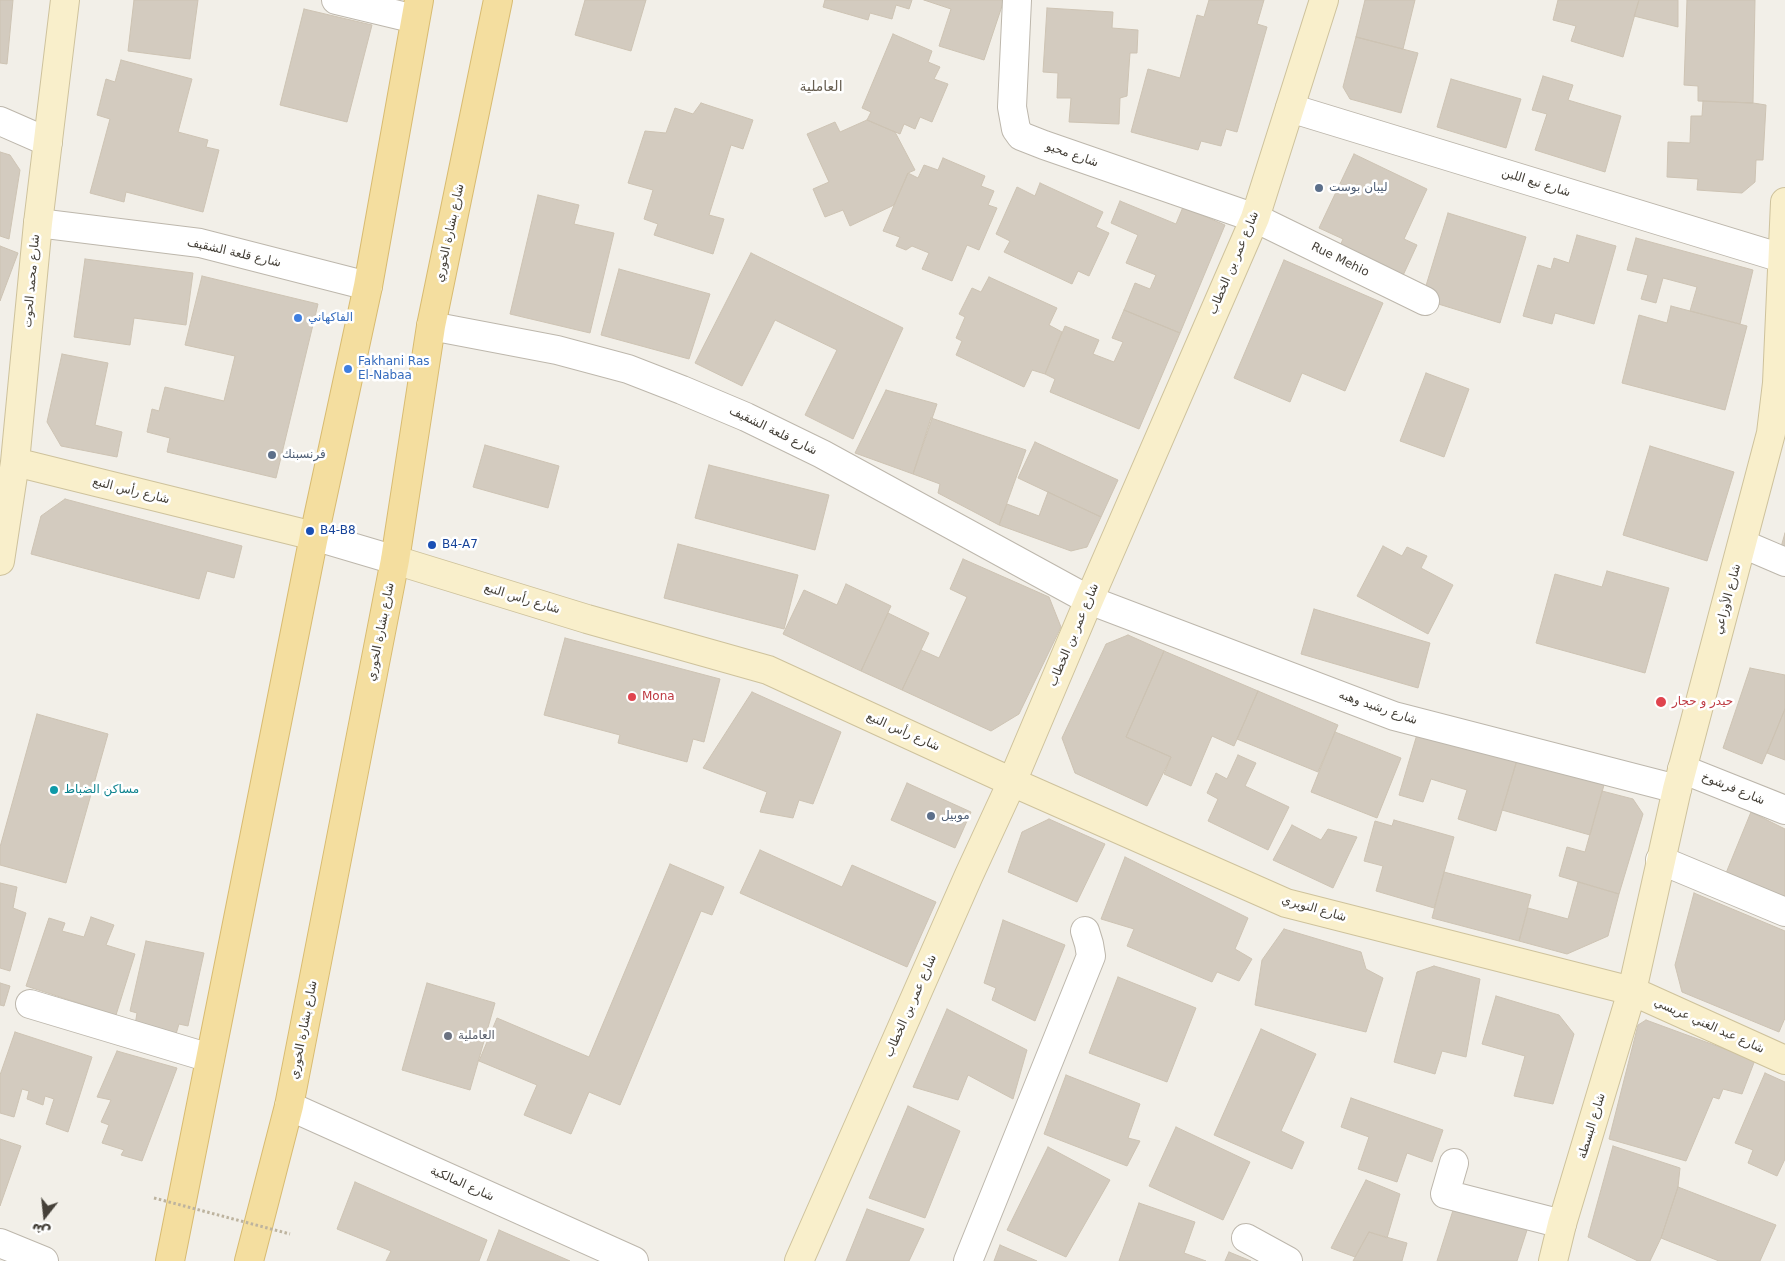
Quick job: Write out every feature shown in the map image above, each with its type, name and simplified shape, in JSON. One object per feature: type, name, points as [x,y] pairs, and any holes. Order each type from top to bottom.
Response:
[{"type":"main road","name":"شارع بشارة الخوري","points":[[249,1261],[289,1106],[395,560],[432,326],[498,0]]},
{"type":"main road","points":[[170,1261],[314,536],[368,286],[417,9]]},
{"type":"street","name":"شارع محمد الحوت","points":[[0,561],[8,460],[65,0]]},
{"type":"street","points":[[336,0],[369,8],[417,9]]},
{"type":"street","name":"شارع محيو","points":[[1017,0],[1012,107],[1016,129],[1021,136],[1255,218]]},
{"type":"street","name":"شارع عمر بن الخطاب","points":[[799,1261],[969,875],[1012,782],[1255,218],[1324,0]]},
{"type":"street","name":"شارع نبع اللبن","points":[[1290,108],[1784,259]]},
{"type":"street","points":[[0,122],[48,142]]},
{"type":"street","name":"شارع الأوزاعي","points":[[1632,991],[1679,779],[1771,433],[1777,384],[1784,259],[1785,202]]},
{"type":"street","name":"Rue Mehio","points":[[1255,218],[1425,301]]},
{"type":"street","name":"شارع قلعة الشقيف","points":[[38,224],[200,243],[368,286]]},
{"type":"street","name":"شارع قلعة الشقيف","points":[[432,326],[556,350],[628,369],[682,390],[746,417],[822,454],[1089,600]]},
{"type":"street","name":"شارع رأس النبع","points":[[8,460],[314,536],[587,619],[768,670],[1012,782]]},
{"type":"street","points":[[1743,544],[1785,562]]},
{"type":"street","name":"شارع رشيد وهبه","points":[[1089,600],[1394,716],[1679,779]]},
{"type":"street","name":"شارع فرشوخ","points":[[1679,779],[1785,810]]},
{"type":"street","name":"شارع النويري","points":[[1012,782],[1286,903],[1632,991]]},
{"type":"street","points":[[1660,860],[1785,912]]},
{"type":"street","points":[[968,1261],[1087,966],[1090,956],[1085,932]]},
{"type":"street","name":"شارع عبد الغني عريسي","points":[[1632,991],[1785,1060]]},
{"type":"street","name":"شارع البسطة","points":[[1553,1261],[1562,1224],[1632,991]]},
{"type":"street","points":[[30,1004],[210,1058]]},
{"type":"street","name":"شارع المالكية","points":[[289,1106],[634,1261]]},
{"type":"street","points":[[1454,1163],[1445,1194],[1562,1224]]},
{"type":"street","points":[[1246,1238],[1288,1261]]},
{"type":"street","points":[[0,1243],[44,1261]]},
{"type":"path","points":[[154,1198],[290,1234]]},
{"type":"building","points":[[0,0],[13,0],[7,64],[0,63]]},
{"type":"building","points":[[134,0],[198,0],[190,59],[128,51]]},
{"type":"building","points":[[585,0],[646,0],[631,51],[575,35]]},
{"type":"building","points":[[825,0],[912,0],[909,9],[896,5],[892,19],[870,13],[868,20],[823,7]]},
{"type":"building","points":[[924,0],[1004,0],[984,60],[939,46],[951,9]]},
{"type":"building","points":[[1209,0],[1264,0],[1257,24],[1267,27],[1237,132],[1226,129],[1221,146],[1201,141],[1198,150],[1131,132],[1148,69],[1180,78],[1197,15],[1204,17]]},
{"type":"building","points":[[1365,0],[1415,0],[1403,49],[1356,37]]},
{"type":"building","points":[[1558,0],[1639,0],[1623,57],[1571,41],[1576,26],[1553,20]]},
{"type":"building","points":[[1639,0],[1678,0],[1678,27],[1634,16]]},
{"type":"building","points":[[1687,0],[1755,0],[1753,103],[1698,101],[1698,86],[1684,85]]},
{"type":"building","points":[[1047,8],[1113,12],[1112,28],[1138,30],[1137,53],[1130,53],[1127,96],[1120,98],[1119,124],[1069,122],[1071,98],[1057,98],[1058,73],[1043,72]]},
{"type":"building","points":[[304,9],[372,25],[347,122],[280,105]]},
{"type":"building","points":[[893,34],[932,51],[928,62],[940,67],[934,79],[948,84],[932,122],[920,117],[915,129],[904,124],[900,134],[867,120],[871,112],[862,108]]},
{"type":"building","points":[[1356,37],[1418,53],[1401,113],[1350,99],[1343,87]]},
{"type":"building","points":[[121,60],[192,79],[178,132],[208,140],[206,147],[219,150],[203,212],[126,192],[124,202],[90,193],[110,119],[97,115],[106,79],[115,82]]},
{"type":"building","points":[[1543,76],[1573,85],[1568,100],[1621,116],[1605,172],[1535,150],[1547,114],[1532,110]]},
{"type":"building","points":[[1451,79],[1521,99],[1506,148],[1437,127]]},
{"type":"building","points":[[1703,101],[1766,105],[1763,160],[1756,160],[1755,182],[1742,193],[1697,190],[1698,179],[1667,177],[1668,142],[1690,143],[1691,116],[1702,116]]},
{"type":"building","points":[[701,103],[753,120],[743,149],[731,145],[709,215],[724,219],[713,254],[654,235],[658,224],[644,219],[653,190],[628,183],[645,131],[666,133],[675,108],[693,114]]},
{"type":"building","points":[[867,120],[895,132],[915,170],[908,173],[894,205],[850,226],[843,210],[825,217],[813,189],[829,182],[807,134],[835,122],[840,132]]},
{"type":"building","points":[[0,152],[10,155],[20,170],[9,239],[0,236]]},
{"type":"building","points":[[1354,154],[1427,189],[1404,239],[1417,245],[1400,282],[1337,253],[1343,239],[1319,228]]},
{"type":"building","points":[[943,158],[985,176],[981,186],[994,191],[988,205],[997,208],[979,250],[967,245],[952,281],[922,269],[929,253],[912,246],[906,250],[896,246],[900,237],[883,231],[908,173],[918,178],[924,165],[938,170]]},
{"type":"building","points":[[1040,183],[1103,212],[1096,227],[1109,233],[1089,276],[1078,271],[1072,284],[1004,252],[1010,241],[996,234],[1017,187],[1035,196]]},
{"type":"building","points":[[538,195],[579,205],[574,224],[614,233],[590,333],[510,314]]},
{"type":"building","points":[[1120,201],[1176,224],[1183,207],[1225,225],[1180,333],[1124,310],[1135,283],[1150,289],[1156,275],[1126,263],[1138,235],[1111,223]]},
{"type":"building","points":[[1448,213],[1526,237],[1500,323],[1422,299]]},
{"type":"building","points":[[1577,235],[1616,246],[1594,324],[1555,313],[1552,324],[1523,316],[1538,265],[1551,269],[1554,258],[1569,263]]},
{"type":"building","points":[[1636,238],[1753,270],[1740,324],[1690,311],[1697,287],[1663,278],[1656,303],[1641,299],[1648,275],[1627,270]]},
{"type":"building","points":[[0,246],[18,253],[0,301]]},
{"type":"building","points":[[751,253],[903,328],[853,439],[805,415],[837,350],[775,320],[742,386],[695,363]]},
{"type":"building","points":[[85,259],[193,273],[186,325],[134,318],[130,345],[74,337]]},
{"type":"building","points":[[1284,260],[1383,303],[1345,391],[1302,373],[1290,402],[1234,378]]},
{"type":"building","points":[[619,269],[710,294],[689,359],[601,335]]},
{"type":"building","points":[[202,276],[318,304],[276,478],[167,452],[170,438],[147,432],[152,409],[159,411],[165,387],[224,401],[235,356],[185,345]]},
{"type":"building","points":[[989,277],[1057,308],[1049,325],[1062,332],[1045,374],[1032,370],[1024,387],[956,355],[962,341],[956,338],[965,317],[959,314],[972,288],[981,292]]},
{"type":"building","points":[[1671,306],[1747,326],[1725,410],[1622,383],[1639,315],[1667,323]]},
{"type":"building","points":[[1124,310],[1180,333],[1139,429],[1050,392],[1055,379],[1045,374],[1065,326],[1099,340],[1093,354],[1114,362],[1123,342],[1112,338]]},
{"type":"building","points":[[62,354],[108,363],[95,425],[122,432],[117,457],[61,446],[47,422]]},
{"type":"building","points":[[1426,373],[1469,389],[1444,457],[1400,441]]},
{"type":"building","points":[[886,390],[937,404],[913,474],[855,453]]},
{"type":"building","points":[[931,418],[1026,450],[999,525],[938,493],[940,484],[913,474]]},
{"type":"building","points":[[1035,442],[1118,480],[1101,517],[1018,478]]},
{"type":"building","points":[[485,445],[559,466],[548,508],[473,487]]},
{"type":"building","points":[[1650,446],[1734,472],[1707,561],[1623,535]]},
{"type":"building","points":[[709,465],[829,495],[815,550],[695,518]]},
{"type":"building","points":[[1048,492],[1101,517],[1087,547],[1071,551],[999,525],[1007,504],[1039,516]]},
{"type":"building","points":[[65,499],[242,546],[234,578],[207,571],[199,599],[31,554],[41,516]]},
{"type":"building","points":[[1785,533],[1785,549],[1781,547]]},
{"type":"building","points":[[678,544],[798,575],[784,629],[664,598]]},
{"type":"building","points":[[1383,546],[1402,556],[1407,547],[1427,556],[1421,568],[1453,585],[1428,634],[1357,596]]},
{"type":"building","points":[[963,559],[1049,597],[1061,627],[1019,714],[991,731],[902,690],[921,650],[939,658],[967,597],[950,589]]},
{"type":"building","points":[[1607,571],[1669,588],[1645,673],[1536,643],[1555,574],[1602,587]]},
{"type":"building","points":[[846,584],[891,606],[861,671],[783,634],[804,590],[837,605]]},
{"type":"building","points":[[1314,609],[1430,643],[1418,688],[1301,654]]},
{"type":"building","points":[[888,613],[929,633],[902,690],[861,671]]},
{"type":"building","points":[[1128,635],[1164,651],[1126,737],[1171,757],[1147,806],[1075,773],[1062,738],[1106,644]]},
{"type":"building","name":"Mona","points":[[565,638],[720,679],[704,742],[693,739],[687,762],[618,743],[620,735],[544,715]]},
{"type":"building","points":[[1164,651],[1258,691],[1234,746],[1212,736],[1191,786],[1164,774],[1171,757],[1126,737]]},
{"type":"building","points":[[1750,668],[1785,675],[1785,709],[1762,764],[1723,748]]},
{"type":"building","points":[[1258,691],[1338,725],[1318,772],[1237,739]]},
{"type":"building","points":[[752,692],[841,732],[813,804],[799,800],[793,818],[760,812],[767,792],[703,768]]},
{"type":"building","points":[[1785,709],[1785,760],[1767,753]]},
{"type":"building","name":"مساكن الضباط","points":[[37,714],[108,734],[66,883],[0,865],[0,847]]},
{"type":"building","points":[[1418,731],[1517,760],[1496,831],[1458,819],[1467,790],[1431,779],[1423,802],[1399,795]]},
{"type":"building","points":[[1335,732],[1401,758],[1377,818],[1311,792]]},
{"type":"building","points":[[1238,755],[1256,763],[1245,786],[1289,807],[1268,850],[1208,821],[1218,799],[1207,793],[1216,773],[1227,779]]},
{"type":"building","points":[[1517,760],[1604,785],[1590,835],[1502,810]]},
{"type":"building","name":"موبيل","points":[[907,783],[971,812],[955,848],[891,820]]},
{"type":"building","points":[[1602,791],[1633,799],[1643,814],[1619,894],[1559,876],[1567,847],[1585,852]]},
{"type":"building","points":[[1751,812],[1785,829],[1785,900],[1724,878]]},
{"type":"building","points":[[1049,819],[1105,844],[1077,902],[1008,872],[1022,832]]},
{"type":"building","points":[[1394,820],[1454,837],[1434,908],[1376,891],[1383,866],[1364,861],[1375,821],[1392,826]]},
{"type":"building","points":[[1292,825],[1321,840],[1328,829],[1357,837],[1333,888],[1273,860]]},
{"type":"building","points":[[760,850],[842,887],[852,865],[936,902],[907,967],[740,893]]},
{"type":"building","points":[[1125,857],[1248,918],[1235,949],[1252,959],[1239,981],[1217,972],[1212,982],[1127,946],[1134,929],[1101,919]]},
{"type":"building","name":"العاملية","points":[[670,864],[724,887],[712,915],[701,911],[620,1105],[589,1092],[571,1134],[524,1115],[537,1085],[479,1061],[497,1018],[589,1057]]},
{"type":"building","points":[[1444,872],[1531,895],[1519,941],[1432,918]]},
{"type":"building","points":[[1578,882],[1619,894],[1608,936],[1567,954],[1519,941],[1528,908],[1568,919]]},
{"type":"building","points":[[0,883],[17,887],[13,908],[26,913],[10,971],[0,968]]},
{"type":"building","points":[[1694,893],[1785,931],[1785,1018],[1779,1032],[1682,992],[1675,965]]},
{"type":"building","points":[[91,917],[114,925],[106,945],[135,954],[116,1015],[26,986],[49,918],[65,923],[62,931],[84,937]]},
{"type":"building","points":[[1003,920],[1065,945],[1035,1021],[992,1000],[996,988],[984,983]]},
{"type":"building","points":[[1284,929],[1361,952],[1366,969],[1383,978],[1366,1032],[1255,1005],[1262,960]]},
{"type":"building","points":[[146,941],[204,953],[188,1026],[179,1024],[176,1034],[135,1025],[137,1013],[130,1011]]},
{"type":"building","points":[[1434,966],[1480,979],[1466,1057],[1442,1051],[1435,1074],[1394,1062],[1417,972]]},
{"type":"building","points":[[1118,977],[1196,1008],[1167,1082],[1089,1053]]},
{"type":"building","points":[[0,983],[10,986],[4,1006],[0,1005]]},
{"type":"building","name":"العاملية","points":[[427,983],[495,1003],[470,1090],[402,1070]]},
{"type":"building","points":[[1496,996],[1559,1015],[1574,1034],[1553,1104],[1514,1096],[1525,1056],[1482,1044]]},
{"type":"building","points":[[947,1009],[1027,1050],[1013,1099],[968,1075],[958,1100],[913,1087]]},
{"type":"building","points":[[1646,1020],[1755,1060],[1742,1094],[1723,1089],[1719,1099],[1713,1097],[1686,1161],[1609,1139],[1638,1025]]},
{"type":"building","points":[[1261,1029],[1316,1054],[1281,1131],[1304,1142],[1292,1169],[1214,1135]]},
{"type":"building","points":[[15,1032],[92,1057],[68,1132],[46,1124],[54,1099],[45,1096],[43,1105],[27,1099],[29,1091],[22,1089],[14,1117],[0,1113],[0,1075]]},
{"type":"building","points":[[117,1051],[177,1068],[142,1161],[121,1155],[124,1150],[102,1143],[109,1125],[101,1122],[111,1100],[97,1097]]},
{"type":"building","points":[[1765,1073],[1785,1082],[1785,1159],[1777,1176],[1748,1163],[1753,1150],[1735,1143]]},
{"type":"building","points":[[1066,1075],[1140,1104],[1128,1138],[1140,1141],[1127,1166],[1044,1134]]},
{"type":"building","points":[[1351,1098],[1443,1130],[1432,1162],[1407,1153],[1397,1182],[1358,1169],[1369,1137],[1341,1127]]},
{"type":"building","points":[[908,1106],[960,1131],[925,1218],[869,1198]]},
{"type":"building","points":[[1176,1127],[1250,1162],[1223,1220],[1149,1186]]},
{"type":"building","points":[[0,1139],[21,1146],[0,1206]]},
{"type":"building","points":[[1613,1146],[1680,1168],[1678,1187],[1661,1238],[1650,1261],[1638,1261],[1588,1237]]},
{"type":"building","points":[[1048,1147],[1110,1180],[1066,1257],[1007,1230]]},
{"type":"building","points":[[1366,1180],[1400,1194],[1387,1238],[1369,1232],[1355,1257],[1331,1248]]},
{"type":"building","points":[[355,1182],[487,1240],[479,1261],[386,1261],[391,1251],[337,1229]]},
{"type":"building","points":[[1678,1187],[1776,1225],[1760,1261],[1719,1261],[1661,1238]]},
{"type":"building","points":[[1139,1203],[1195,1222],[1184,1253],[1206,1261],[1119,1261]]},
{"type":"building","points":[[1455,1204],[1528,1227],[1517,1261],[1437,1261]]},
{"type":"building","points":[[867,1209],[924,1229],[909,1261],[846,1261]]},
{"type":"building","points":[[499,1230],[570,1261],[487,1261]]},
{"type":"building","points":[[1369,1232],[1407,1243],[1402,1261],[1353,1261]]},
{"type":"building","points":[[1000,1245],[1037,1261],[994,1261]]},
{"type":"building","points":[[1229,1252],[1251,1261],[1225,1261]]},
{"type":"place","name":"ليبان بوست","points":[[1319,188]]},
{"type":"place","name":"الفاكهاني","points":[[298,318]]},
{"type":"place","name":"Fakhani Ras El-Nabaa","points":[[348,369]]},
{"type":"place","name":"فرنسبنك","points":[[272,455]]},
{"type":"place","name":"B4-B8","points":[[310,531]]},
{"type":"place","name":"B4-A7","points":[[432,545]]},
{"type":"place","name":"Mona","points":[[632,697]]},
{"type":"place","name":"حيدر و حجار","points":[[1661,702]]},
{"type":"place","name":"مساكن الضباط","points":[[54,790]]},
{"type":"place","name":"موبيل","points":[[931,816]]},
{"type":"place","name":"العاملية","points":[[448,1036]]},
{"type":"district","name":"العاملية","points":[[821,87]]}]
